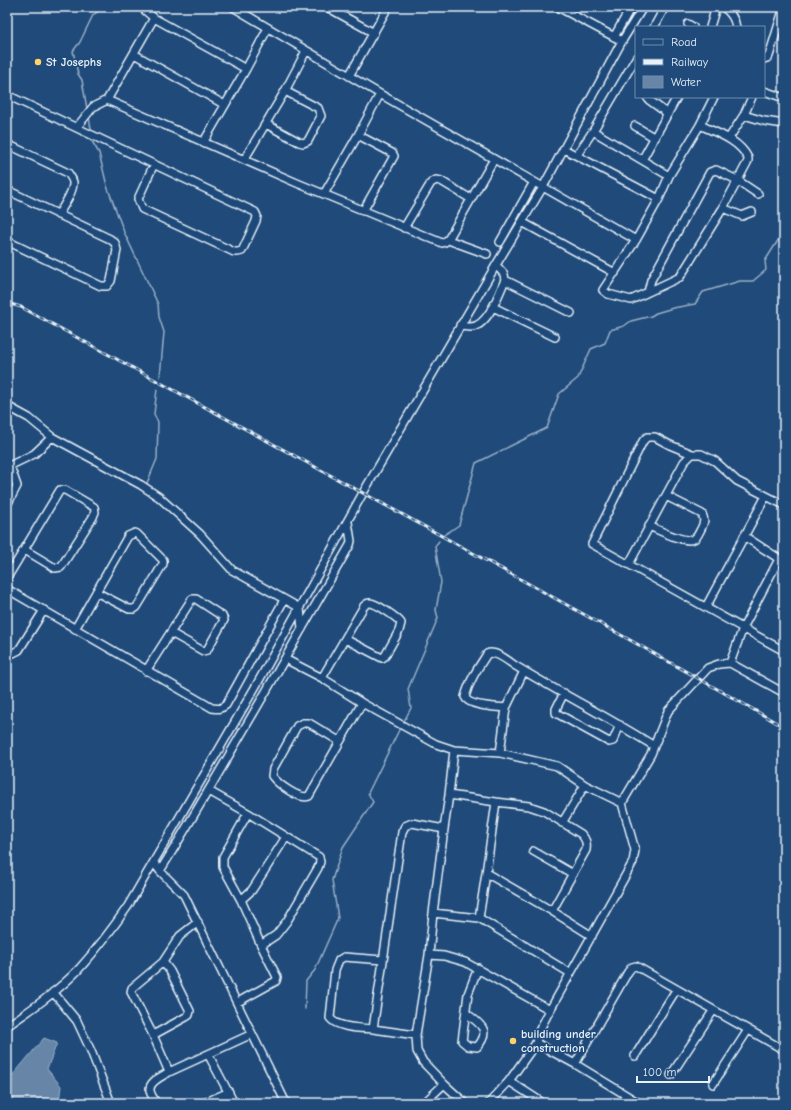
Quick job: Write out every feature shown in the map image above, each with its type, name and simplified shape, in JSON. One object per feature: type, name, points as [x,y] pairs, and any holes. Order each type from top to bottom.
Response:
[{"type":"street","points":[[141,7],[154,18],[246,69]]},
{"type":"street","points":[[234,7],[380,94],[636,240]]},
{"type":"street","points":[[327,7],[374,33]]},
{"type":"street","points":[[349,76],[388,7]]},
{"type":"street","points":[[558,7],[622,41]]},
{"type":"street","points":[[614,36],[631,7]]},
{"type":"street","points":[[7,1026],[53,992],[78,969],[105,938],[128,906],[257,684],[460,325],[543,187],[622,41],[643,7]]},
{"type":"street","points":[[655,26],[665,7]]},
{"type":"street","points":[[710,26],[716,7]]},
{"type":"street","points":[[723,7],[733,18],[736,26]]},
{"type":"street","points":[[765,59],[769,56],[784,7]]},
{"type":"street","points":[[77,127],[93,107],[107,100],[154,18]]},
{"type":"street","points":[[203,143],[268,28]]},
{"type":"street","points":[[244,160],[285,91],[306,51]]},
{"type":"street","points":[[134,54],[225,105]]},
{"type":"street","points":[[577,155],[635,60]]},
{"type":"street","points":[[266,124],[299,142],[304,143],[308,141],[320,116],[320,112],[318,108],[285,91]]},
{"type":"street","points":[[765,91],[784,98]]},
{"type":"street","points":[[7,94],[255,212],[257,216],[256,221],[242,251],[234,252],[142,209],[138,199],[154,164]]},
{"type":"street","points":[[324,194],[380,94]]},
{"type":"street","points":[[648,98],[668,114]]},
{"type":"street","points":[[642,160],[676,98]]},
{"type":"street","points":[[700,125],[729,138],[748,158],[723,208],[680,277],[632,300],[608,294],[603,290],[636,240],[659,199],[669,176],[700,125],[714,98]]},
{"type":"street","points":[[729,138],[744,115],[752,98]]},
{"type":"street","points":[[107,100],[203,143],[439,242],[445,242],[449,238],[494,160]]},
{"type":"street","points":[[744,115],[764,121],[784,124]]},
{"type":"street","points":[[635,126],[655,138]]},
{"type":"street","points":[[593,131],[669,176]]},
{"type":"street","points":[[358,135],[392,153],[394,156],[363,211]]},
{"type":"street","points":[[7,144],[68,173],[73,184],[67,200],[58,215]]},
{"type":"street","points":[[564,149],[659,199]]},
{"type":"street","points":[[648,292],[652,280],[710,172],[716,170],[737,180],[758,194]]},
{"type":"street","points":[[404,228],[431,184],[436,180],[441,181],[471,199]]},
{"type":"street","points":[[500,242],[534,182]]},
{"type":"street","points":[[7,190],[110,239],[115,243],[117,250],[111,281],[107,286],[101,286],[7,241]]},
{"type":"street","points":[[723,208],[742,216],[752,212]]},
{"type":"street","points":[[522,222],[615,273]]},
{"type":"street","points":[[451,241],[488,254]]},
{"type":"street","points":[[460,325],[470,328],[480,324],[493,307],[505,280],[504,274],[496,265]]},
{"type":"street","points":[[505,280],[571,313]]},
{"type":"street","points":[[493,307],[555,337]]},
{"type":"street","points":[[7,406],[29,418],[52,437],[141,485],[159,497],[200,534],[232,570],[300,608]]},
{"type":"street","points":[[7,505],[17,486],[9,466],[34,454],[52,437]]},
{"type":"street","points":[[784,505],[737,481],[715,461],[701,454],[692,454],[655,437],[647,437],[643,441],[592,544],[743,628],[784,649]]},
{"type":"street","points":[[682,450],[684,462]]},
{"type":"street","points":[[629,564],[684,462],[692,454]]},
{"type":"street","points":[[7,578],[60,490],[65,490],[94,507],[95,512],[93,517],[61,568],[55,568],[25,550]]},
{"type":"street","points":[[649,526],[680,539],[692,540],[696,537],[704,524],[702,514],[666,496]]},
{"type":"street","points":[[706,607],[766,496]]},
{"type":"street","points":[[160,871],[211,788],[350,545],[351,541],[348,522]]},
{"type":"street","points":[[75,628],[128,536],[130,534],[137,534],[163,560],[163,564],[137,607],[134,609],[129,609],[96,592]]},
{"type":"street","points":[[730,663],[743,628],[782,560],[744,536]]},
{"type":"street","points":[[7,589],[146,671],[212,708],[220,709],[226,704],[284,600]]},
{"type":"street","points":[[146,671],[192,599],[196,599],[203,603],[222,616],[224,620],[207,650],[203,651],[171,633]]},
{"type":"street","points":[[322,678],[364,606],[369,603],[374,604],[396,618],[400,623],[399,631],[385,656],[382,658],[345,639]]},
{"type":"street","points":[[300,608],[302,629]]},
{"type":"street","points":[[7,652],[13,653],[19,650],[44,610]]},
{"type":"street","points":[[506,708],[473,704],[467,702],[465,697],[467,688],[475,672],[487,654],[490,653],[496,654],[654,746]]},
{"type":"street","points":[[285,659],[322,678],[362,703],[436,744],[454,750],[500,753],[558,766],[585,785],[622,803]]},
{"type":"street","points":[[489,1103],[510,1081],[536,1043],[538,1033],[550,1010],[633,862],[635,850],[622,803],[651,754],[668,711],[708,668],[719,664],[730,663],[784,693]]},
{"type":"street","points":[[500,753],[506,708],[524,671]]},
{"type":"street","points":[[257,684],[272,682]]},
{"type":"street","points":[[564,693],[556,710],[558,714],[609,742],[613,741],[620,725]]},
{"type":"street","points":[[339,741],[309,723],[297,726],[274,769],[272,776],[276,782],[300,796],[305,798],[309,796],[362,703]]},
{"type":"street","points":[[454,750],[429,955],[416,1035],[417,1050],[423,1062],[465,1103]]},
{"type":"street","points":[[202,780],[211,788],[248,813],[318,857],[320,862],[287,921],[276,935],[261,945]]},
{"type":"street","points":[[562,823],[585,785]]},
{"type":"street","points":[[449,795],[529,806],[544,811],[580,834],[585,839],[587,845],[586,850],[552,911]]},
{"type":"street","points":[[479,918],[496,802]]},
{"type":"street","points":[[238,1002],[276,982],[277,977],[241,900],[223,867],[222,862],[223,857],[248,813]]},
{"type":"street","points":[[373,1029],[402,832],[405,826],[412,823],[444,829]]},
{"type":"street","points":[[241,900],[252,890],[286,837]]},
{"type":"street","points":[[533,851],[573,874]]},
{"type":"street","points":[[154,862],[160,871],[184,895],[238,1002],[286,1103]]},
{"type":"street","points":[[486,874],[552,911],[592,936]]},
{"type":"street","points":[[433,913],[479,918],[570,973]]},
{"type":"street","points":[[169,1072],[153,1035],[131,992],[132,988],[163,962],[180,936],[198,922]]},
{"type":"street","points":[[429,955],[444,956],[465,962],[550,1010]]},
{"type":"street","points":[[383,960],[344,957],[339,960],[335,970],[330,1018],[333,1022],[355,1028],[416,1035]]},
{"type":"street","points":[[153,1035],[186,1017],[189,1015],[190,1011],[170,971],[163,962]]},
{"type":"street","points":[[575,1064],[628,972],[632,967],[636,966],[784,1050]]},
{"type":"street","points":[[466,1013],[481,1024],[485,1032],[483,1041],[477,1047],[468,1046],[462,1041],[468,994],[478,968]]},
{"type":"street","points":[[635,1056],[676,990]]},
{"type":"street","points":[[53,992],[77,1021],[91,1051],[110,1103]]},
{"type":"street","points":[[670,1075],[713,1011]]},
{"type":"street","points":[[713,1084],[748,1030]]},
{"type":"street","points":[[156,1103],[150,1090],[151,1085],[157,1079],[252,1034]]},
{"type":"street","points":[[536,1043],[575,1064],[639,1103]]},
{"type":"street","points":[[208,1054],[234,1103]]},
{"type":"street","points":[[510,1081],[543,1103]]},
{"type":"street","points":[[424,1103],[444,1084]]},
{"type":"street","points":[[204,1103],[229,1092]]},
{"type":"water","points":[[44,1038],[57,1043],[47,1069],[61,1086],[59,1103],[7,1103],[7,1082]]},
{"type":"waterway","points":[[87,109],[82,80],[78,74],[73,51],[80,42],[93,15],[103,7]]},
{"type":"waterway","points":[[89,117],[91,129]]},
{"type":"waterway","points":[[90,138],[99,153],[107,186],[124,232],[158,304],[159,317],[164,332],[160,377]]},
{"type":"waterway","points":[[444,535],[459,525],[476,463],[547,428],[559,394],[578,378],[591,349],[605,343],[610,330],[656,313],[695,304],[703,292],[740,281],[753,281],[766,270],[765,261],[784,231]]},
{"type":"waterway","points":[[147,483],[157,459],[158,422],[154,414],[157,389]]},
{"type":"waterway","points":[[403,723],[411,708],[408,689],[438,618],[436,610],[441,582],[435,546],[439,541]]},
{"type":"waterway","points":[[305,1009],[306,981],[315,970],[338,918],[332,880],[343,847],[373,802],[368,793],[400,728]]},
{"type":"railway","points":[[7,303],[21,307],[404,515],[784,727]]},
{"type":"place","name":"St Josephs","points":[[38,62]]},
{"type":"place","name":"building under construction","points":[[513,1041]]}]
